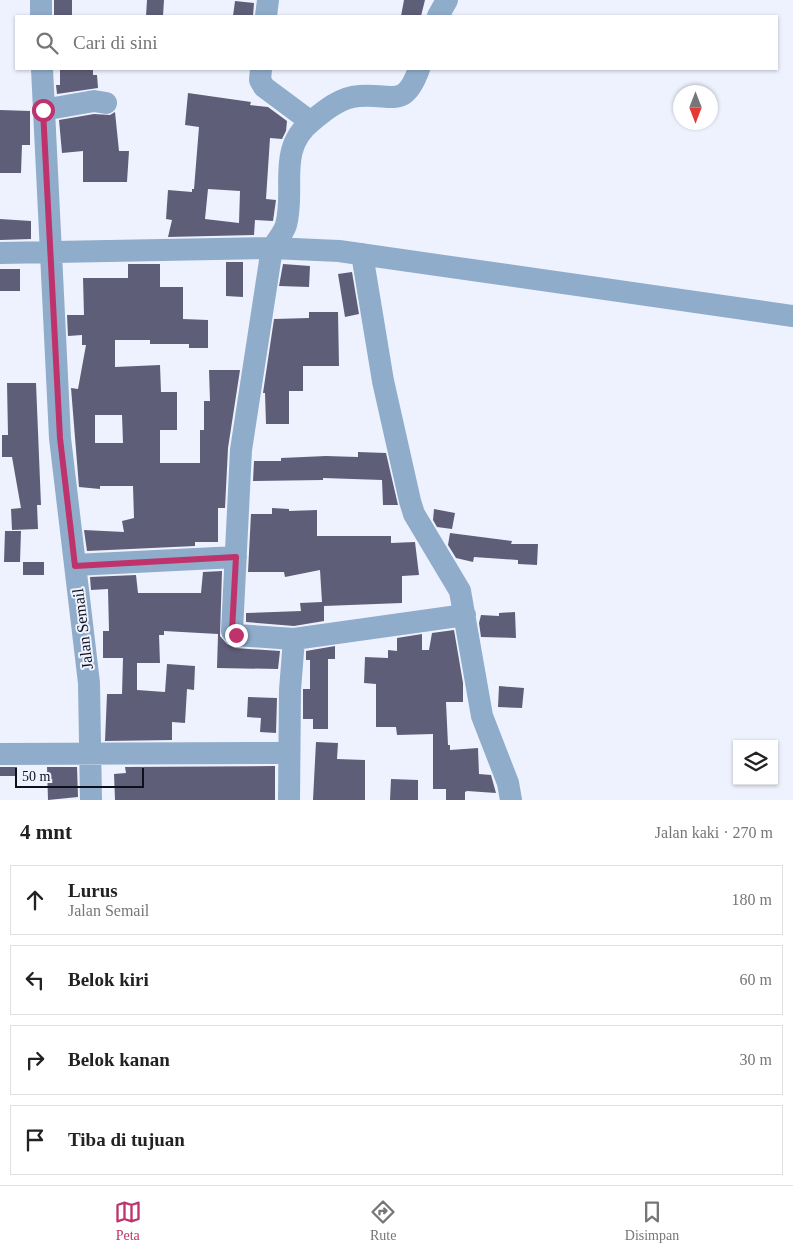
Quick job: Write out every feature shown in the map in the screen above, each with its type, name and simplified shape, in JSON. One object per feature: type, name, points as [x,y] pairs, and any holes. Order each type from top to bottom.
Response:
[{"type":"street","points":[[41,0],[41,15]]},
{"type":"street","points":[[266,15],[268,0]]},
{"type":"street","points":[[439,15],[448,0]]},
{"type":"street","name":"Jalan Semail","points":[[42,70],[60,438],[89,683],[91,800]]},
{"type":"street","points":[[262,70],[260,80],[264,87],[311,122]]},
{"type":"street","points":[[419,70],[409,92],[400,97],[358,96],[346,99],[311,122],[299,133],[294,142],[291,156],[286,225],[272,248],[241,450],[233,634],[294,639],[466,615]]},
{"type":"street","points":[[43,110],[94,102],[106,103]]},
{"type":"street","points":[[0,253],[272,248],[362,254],[793,316]]},
{"type":"street","points":[[362,254],[383,381],[410,501],[414,514],[460,591],[466,615],[482,716],[508,783],[511,800]]},
{"type":"street","points":[[75,566],[236,557]]},
{"type":"street","points":[[289,800],[288,753],[294,639]]},
{"type":"street","points":[[0,754],[288,753]]},
{"type":"building","points":[[54,0],[72,0],[72,15],[54,15]]},
{"type":"building","points":[[147,0],[164,0],[163,15],[146,15]]},
{"type":"building","points":[[404,0],[425,0],[421,15],[401,15]]},
{"type":"building","points":[[235,1],[254,3],[253,15],[233,15]]},
{"type":"building","points":[[60,70],[93,70],[93,75],[97,75],[98,88],[57,94],[56,85],[60,85]]},
{"type":"building","points":[[188,93],[251,102],[250,105],[268,107],[287,121],[286,131],[282,139],[270,138],[266,199],[276,200],[273,221],[255,220],[254,235],[168,237],[172,220],[166,219],[168,190],[192,192],[192,189],[194,189],[199,127],[185,125]],"holes":[[[208,189],[240,191],[239,223],[205,219]]]},
{"type":"building","points":[[0,110],[30,111],[30,145],[22,145],[21,173],[0,173]]},
{"type":"building","points":[[115,112],[119,151],[129,151],[127,182],[83,182],[83,151],[62,153],[59,120],[94,114],[110,115]]},
{"type":"building","points":[[0,219],[31,221],[31,239],[0,240]]},
{"type":"building","points":[[226,262],[243,262],[243,297],[226,296]]},
{"type":"building","points":[[128,264],[160,264],[160,287],[183,287],[183,319],[208,320],[208,348],[189,348],[189,344],[150,344],[150,340],[115,340],[115,367],[160,365],[161,392],[177,392],[177,430],[160,430],[160,463],[200,463],[200,430],[204,430],[204,401],[210,401],[209,370],[240,370],[228,448],[225,508],[218,508],[218,542],[195,542],[195,546],[87,551],[84,530],[124,532],[122,521],[134,518],[133,486],[100,486],[100,489],[79,487],[71,388],[78,389],[86,345],[82,345],[82,335],[68,336],[67,315],[84,315],[83,278],[128,278]],"holes":[[[95,415],[122,415],[123,443],[95,443]]]},
{"type":"building","points":[[283,264],[310,266],[309,287],[279,286]]},
{"type":"building","points":[[0,269],[20,269],[20,291],[0,291]]},
{"type":"building","points":[[352,272],[359,314],[345,317],[338,274]]},
{"type":"building","points":[[309,312],[338,312],[339,366],[303,366],[303,391],[289,391],[289,424],[266,424],[265,393],[263,393],[274,319],[309,318]]},
{"type":"building","points":[[7,383],[36,383],[41,505],[37,505],[38,529],[12,530],[11,509],[21,508],[12,457],[2,457],[2,435],[8,435]]},
{"type":"building","points":[[358,452],[386,453],[398,505],[383,505],[382,480],[323,478],[323,480],[253,481],[254,461],[281,461],[281,458],[326,456],[358,457]]},
{"type":"building","points":[[272,508],[289,509],[289,511],[317,510],[317,536],[391,536],[391,543],[415,542],[419,575],[402,576],[402,603],[324,606],[324,621],[294,626],[246,622],[246,613],[301,611],[300,603],[322,602],[320,570],[285,577],[284,572],[248,572],[251,514],[272,514]]},
{"type":"building","points":[[434,509],[455,513],[452,529],[437,527],[433,520]]},
{"type":"building","points":[[5,531],[21,531],[20,562],[4,562]]},
{"type":"building","points":[[450,533],[512,541],[511,544],[538,544],[537,565],[518,564],[518,560],[474,557],[473,562],[456,558],[448,545]]},
{"type":"building","points":[[23,562],[44,562],[44,575],[23,575]]},
{"type":"building","points":[[222,571],[220,636],[227,644],[235,648],[280,651],[278,669],[217,668],[218,634],[164,631],[164,635],[159,635],[160,663],[137,663],[137,690],[165,692],[167,664],[195,666],[194,690],[187,689],[185,723],[172,722],[172,740],[105,741],[107,694],[122,694],[123,658],[103,658],[103,631],[109,631],[108,589],[91,590],[90,577],[136,575],[138,593],[201,593],[203,572]]},
{"type":"building","points":[[515,612],[516,638],[481,637],[479,623],[481,615],[499,616],[499,613]]},
{"type":"building","points":[[454,630],[463,683],[463,702],[446,702],[448,745],[450,745],[450,750],[478,748],[479,774],[491,775],[496,793],[467,791],[465,792],[465,800],[446,800],[446,789],[433,789],[433,734],[397,735],[396,727],[376,727],[376,684],[364,683],[365,657],[388,658],[388,650],[397,651],[397,638],[422,634],[422,650],[429,650],[432,633]]},
{"type":"building","points":[[335,646],[335,659],[328,659],[328,729],[313,729],[313,719],[303,719],[303,689],[310,689],[310,660],[306,660],[306,651]]},
{"type":"building","points":[[499,686],[524,688],[522,708],[498,707]]},
{"type":"building","points":[[248,697],[277,698],[276,733],[260,732],[261,718],[247,717]]},
{"type":"building","points":[[316,742],[338,743],[337,759],[365,760],[365,800],[313,800]]},
{"type":"building","points":[[275,766],[275,800],[115,800],[114,774],[126,773],[125,767]]},
{"type":"building","points":[[0,767],[17,767],[17,776],[0,776]]},
{"type":"building","points":[[47,767],[77,767],[78,797],[48,800]]},
{"type":"building","points":[[391,779],[418,780],[418,800],[390,800]]},
{"type":"route","points":[[43,110],[52,252],[60,438],[75,566],[236,557],[232,631],[236,635]]}]
